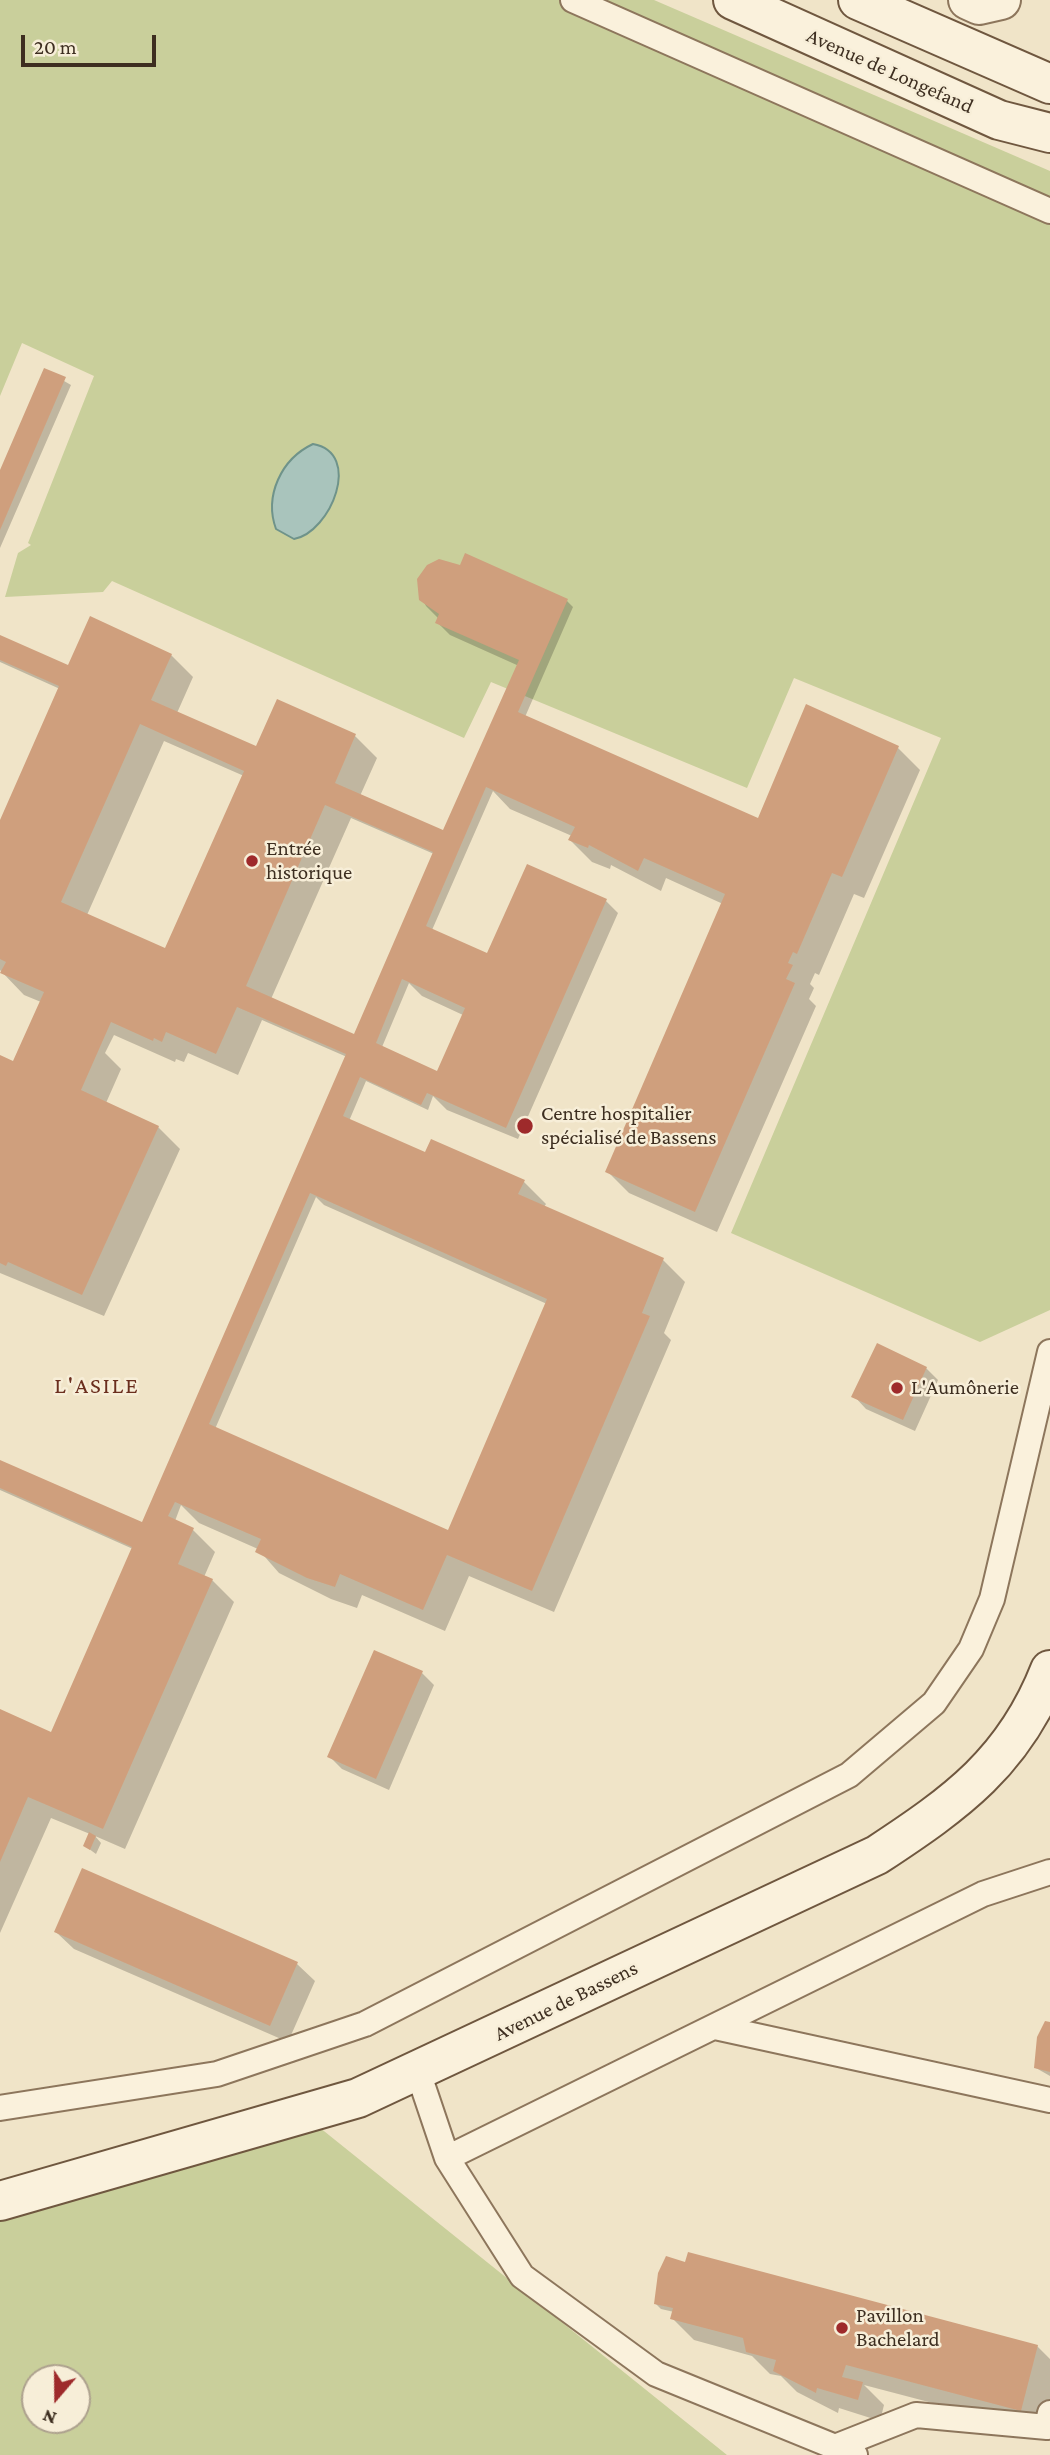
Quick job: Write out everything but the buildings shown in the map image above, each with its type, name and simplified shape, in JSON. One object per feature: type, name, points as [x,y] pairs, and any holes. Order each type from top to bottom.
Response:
[{"type":"main road","name":"Avenue de Longefand","points":[[733,0],[999,120],[1050,133]]},
{"type":"main road","points":[[859,0],[1050,84]]},
{"type":"main road","name":"Avenue de Bassens","points":[[0,2201],[358,2098],[877,1855],[937,1815],[993,1766],[1038,1700],[1050,1670]]},
{"type":"lane","points":[[573,0],[1050,211]]},
{"type":"lane","points":[[0,2108],[217,2074],[365,2024],[849,1775],[934,1703],[971,1649],[992,1600],[1050,1352]]},
{"type":"lane","points":[[447,2158],[984,1894],[1050,1872]]},
{"type":"lane","points":[[715,2027],[1050,2100]]},
{"type":"lane","points":[[418,2071],[447,2158],[522,2276],[656,2374],[845,2451],[916,2415],[1047,2427],[1050,2413]]},
{"type":"green space","points":[[0,0],[654,0],[1050,171],[1050,1310],[980,1342],[731,1233],[941,738],[794,678],[747,788],[491,682],[464,738],[112,581],[103,592],[5,597],[18,553],[31,545],[28,543],[94,376],[22,343],[0,396]]},
{"type":"green space","points":[[309,2119],[727,2455],[0,2455],[0,2219]]},
{"type":"water","points":[[313,444],[328,450],[336,462],[339,476],[336,492],[320,522],[294,539],[276,529],[272,504],[274,492],[284,469],[292,459]]},
{"type":"place","name":"Entrée historique","points":[[252,861]]},
{"type":"place","name":"Centre hospitalier spécialisé de Bassens","points":[[525,1126]]},
{"type":"place","name":"L'Aumônerie","points":[[897,1388]]},
{"type":"place","name":"Pavillon Bachelard","points":[[842,2328]]},
{"type":"district","name":"L'ASILE","points":[[97,1386]]}]
